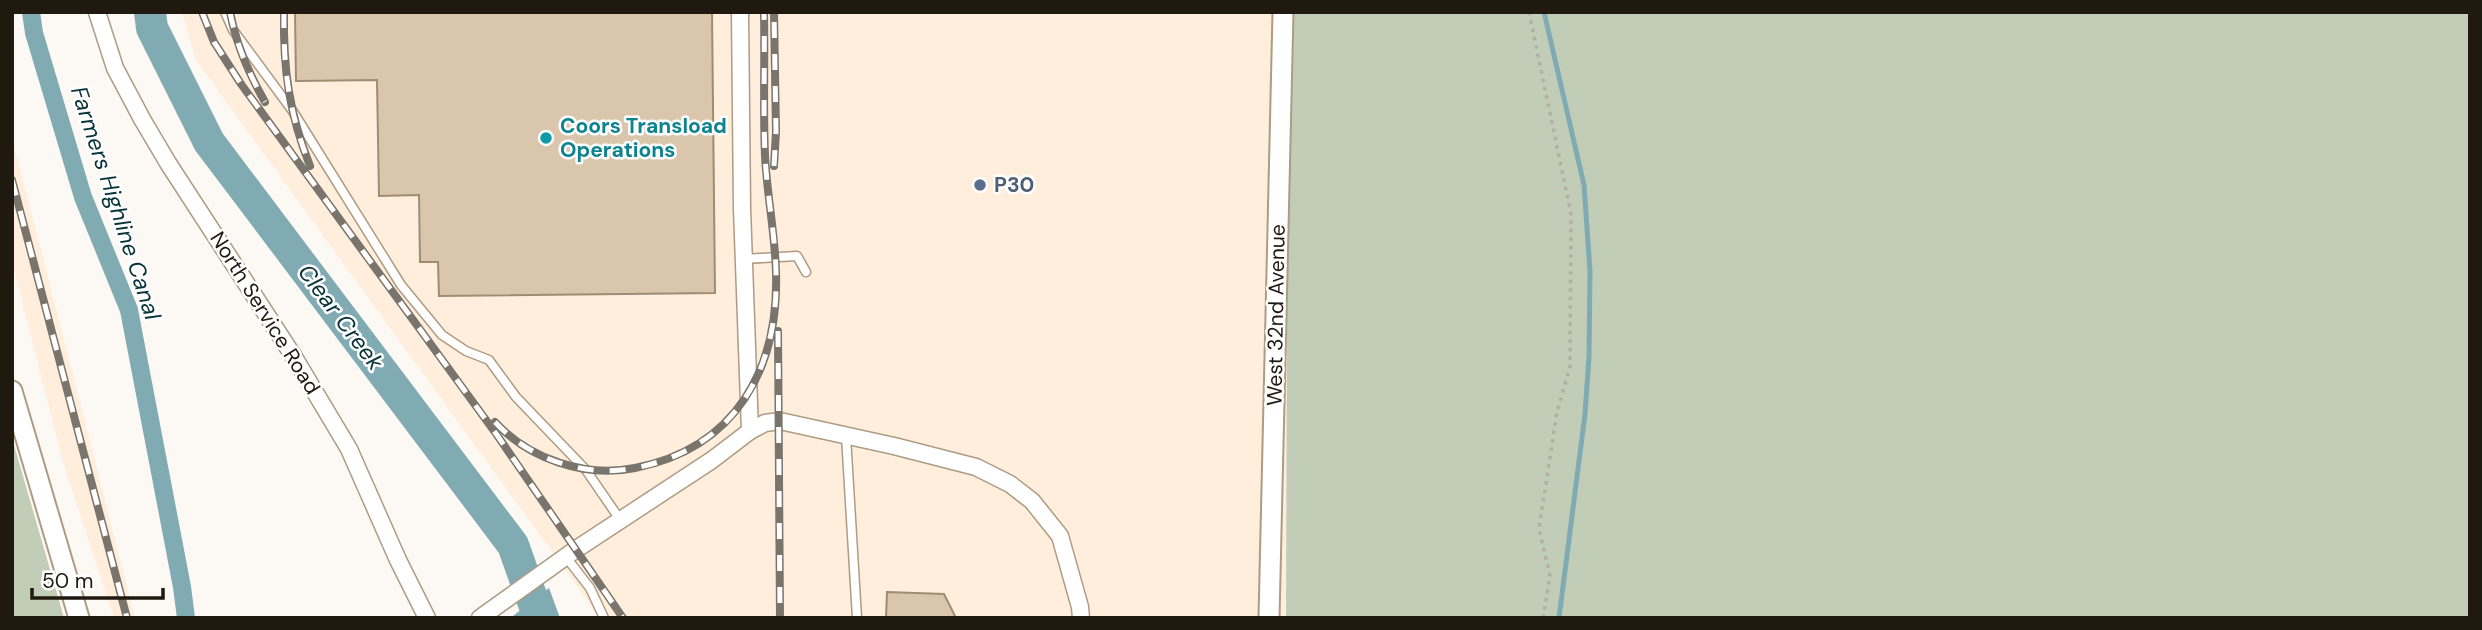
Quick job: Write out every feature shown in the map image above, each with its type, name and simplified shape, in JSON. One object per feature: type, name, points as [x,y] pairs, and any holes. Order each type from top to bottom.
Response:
[{"type":"street","name":"North Service Road","points":[[97,12],[115,68],[149,130],[349,449],[427,618]]},
{"type":"street","points":[[740,12],[750,431]]},
{"type":"street","name":"West 32nd Avenue","points":[[1269,618],[1283,12]]},
{"type":"street","points":[[12,391],[79,618]]},
{"type":"street","points":[[483,616],[750,431],[765,423],[780,421],[976,467],[1010,484],[1032,501],[1060,536],[1080,607],[1080,618]]},
{"type":"lane","points":[[225,12],[233,30],[292,110],[401,285],[442,335],[466,351],[489,360],[516,397],[586,470],[621,521]]},
{"type":"lane","points":[[744,259],[797,256],[806,272]]},
{"type":"lane","points":[[846,436],[857,618]]},
{"type":"lane","points":[[566,557],[590,588],[604,618]]},
{"type":"path","points":[[1529,12],[1571,214],[1570,367],[1557,412],[1539,529],[1550,576],[1543,618]]},
{"type":"shaded area","points":[[182,12],[1335,12],[1314,618],[600,618],[196,60]]},
{"type":"shaded area","points":[[12,139],[135,618],[114,618],[63,462],[12,261]]},
{"type":"green space","points":[[1288,12],[2470,12],[2470,618],[1286,618]]},
{"type":"green space","points":[[12,438],[64,618],[12,618]]},
{"type":"water","points":[[549,588],[560,618],[514,618],[513,616]]},
{"type":"building","name":"Coors Transload Operations","points":[[295,12],[712,12],[715,293],[439,296],[438,262],[420,262],[419,195],[379,196],[377,80],[296,81]]},
{"type":"building","points":[[887,592],[944,594],[956,618],[886,618]]},
{"type":"waterway","name":"Farmers Highline Canal","points":[[31,12],[34,33],[83,197],[129,310],[186,618]]},
{"type":"waterway","name":"Clear Creek","points":[[150,12],[152,28],[209,142],[513,545],[539,618]]},
{"type":"waterway","points":[[1544,12],[1584,185],[1590,271],[1585,414],[1559,618]]},
{"type":"railway","points":[[202,12],[214,42],[241,84],[497,435],[623,618]]},
{"type":"railway","points":[[230,12],[244,58],[265,102]]},
{"type":"railway","points":[[284,12],[285,53],[292,109],[310,166]]},
{"type":"railway","points":[[495,422],[524,446],[559,463],[578,468],[616,470],[635,468],[670,458],[700,443],[725,423],[744,399],[759,371],[769,341],[775,307],[776,272],[765,156],[764,12]]},
{"type":"railway","points":[[774,12],[774,166]]},
{"type":"railway","points":[[12,180],[127,618]]},
{"type":"railway","points":[[778,331],[780,618]]},
{"type":"place","name":"Coors Transload Operations","points":[[546,138]]},
{"type":"place","name":"P30","points":[[980,185]]}]
